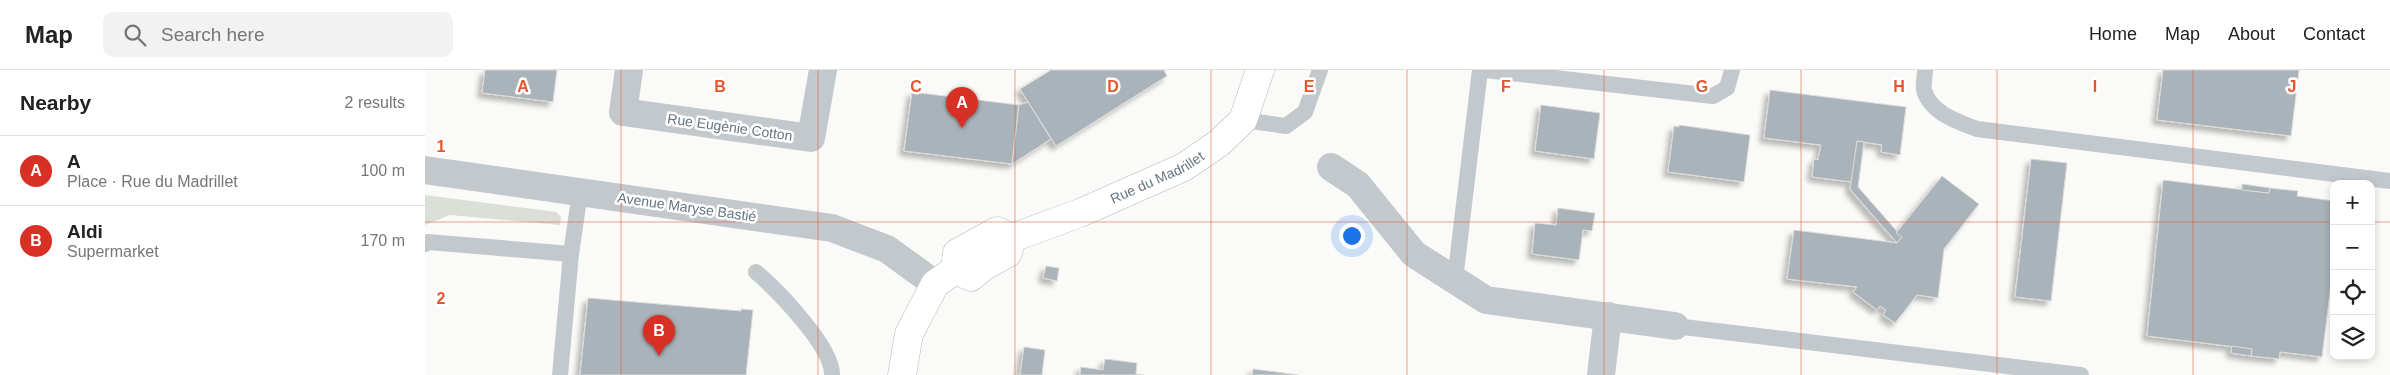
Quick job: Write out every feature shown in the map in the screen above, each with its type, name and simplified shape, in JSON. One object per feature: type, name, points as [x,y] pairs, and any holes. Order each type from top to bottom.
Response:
[{"type":"street","name":"Rue Eugènie Cotton","points":[[629,70],[623,112],[811,138],[823,70]]},
{"type":"street","name":"Rue du Madrillet","points":[[902,375],[909,334],[945,277],[957,253],[997,231],[1012,238],[1080,213],[1184,167],[1219,143],[1243,120],[1260,70]]},
{"type":"street","points":[[1331,167],[1358,185],[1414,254],[1486,300],[1675,326]]},
{"type":"street","name":"Avenue Maryse Bastié","points":[[425,170],[832,228],[887,249],[945,277]]},
{"type":"street","points":[[1601,375],[1608,316]]},
{"type":"lane","points":[[1243,120],[1286,126],[1305,112],[1320,70]]},
{"type":"lane","points":[[1455,280],[1480,70]]},
{"type":"lane","points":[[1485,70],[1713,96],[1727,88],[1732,70]]},
{"type":"lane","points":[[1925,70],[1925,90],[1934,106],[1951,118],[1977,129],[2390,180]]},
{"type":"lane","points":[[561,375],[571,254],[580,192]]},
{"type":"lane","points":[[425,244],[428,242],[571,254]]},
{"type":"lane","points":[[756,272],[784,297],[818,342],[833,370],[832,375]]},
{"type":"lane","points":[[1675,326],[2081,375]]},
{"type":"shaded area","points":[[425,195],[556,212],[561,217],[560,225],[450,215],[425,225]]},
{"type":"building","points":[[485,70],[557,70],[553,102],[482,93]]},
{"type":"building","points":[[1051,70],[1164,70],[1167,76],[1056,146],[1020,89]]},
{"type":"building","points":[[2163,70],[2299,70],[2291,136],[2157,120]]},
{"type":"building","points":[[1770,90],[1906,107],[1900,155],[1881,152],[1882,145],[1857,141],[1852,182],[1812,177],[1814,159],[1818,160],[1821,145],[1764,138]]},
{"type":"building","points":[[912,92],[1019,105],[1012,164],[904,151]]},
{"type":"building","points":[[1028,102],[1051,139],[1012,164],[1019,105]]},
{"type":"building","points":[[1541,105],[1600,113],[1594,159],[1535,151]]},
{"type":"building","points":[[1679,125],[1750,135],[1744,182],[1668,172],[1674,126],[1679,127]]},
{"type":"building","points":[[1857,141],[1864,142],[1858,187],[1902,237],[1897,243],[1850,189]]},
{"type":"building","points":[[2031,159],[2067,163],[2051,301],[2015,297]]},
{"type":"building","points":[[1942,176],[1979,204],[1944,249],[1938,298],[1917,295],[1895,323],[1883,315],[1886,310],[1880,306],[1877,310],[1853,292],[1857,287],[1787,279],[1794,230],[1897,243],[1902,237],[1896,233]]},
{"type":"building","points":[[2163,180],[2269,193],[2270,188],[2298,191],[2297,196],[2330,200],[2330,292],[2322,357],[2280,352],[2279,359],[2251,356],[2252,349],[2147,336]]},
{"type":"building","points":[[2242,184],[2270,188],[2269,193],[2242,190]]},
{"type":"building","points":[[1558,208],[1595,213],[1592,231],[1583,230],[1579,260],[1532,254],[1535,223],[1556,225]]},
{"type":"building","points":[[1046,266],[1059,268],[1057,281],[1043,278]]},
{"type":"building","points":[[588,298],[741,311],[741,309],[753,310],[746,375],[580,375]]},
{"type":"building","points":[[2232,346],[2252,349],[2251,356],[2231,353]]},
{"type":"building","points":[[1024,347],[1045,350],[1042,375],[1020,375]]},
{"type":"building","points":[[1105,359],[1137,363],[1136,374],[1144,375],[1080,375],[1081,367],[1103,370]]},
{"type":"building","points":[[1253,369],[1299,375],[1252,375]]},
{"type":"place","name":"A","points":[[962,128]]},
{"type":"place","name":"Aldi","points":[[659,356]]}]
